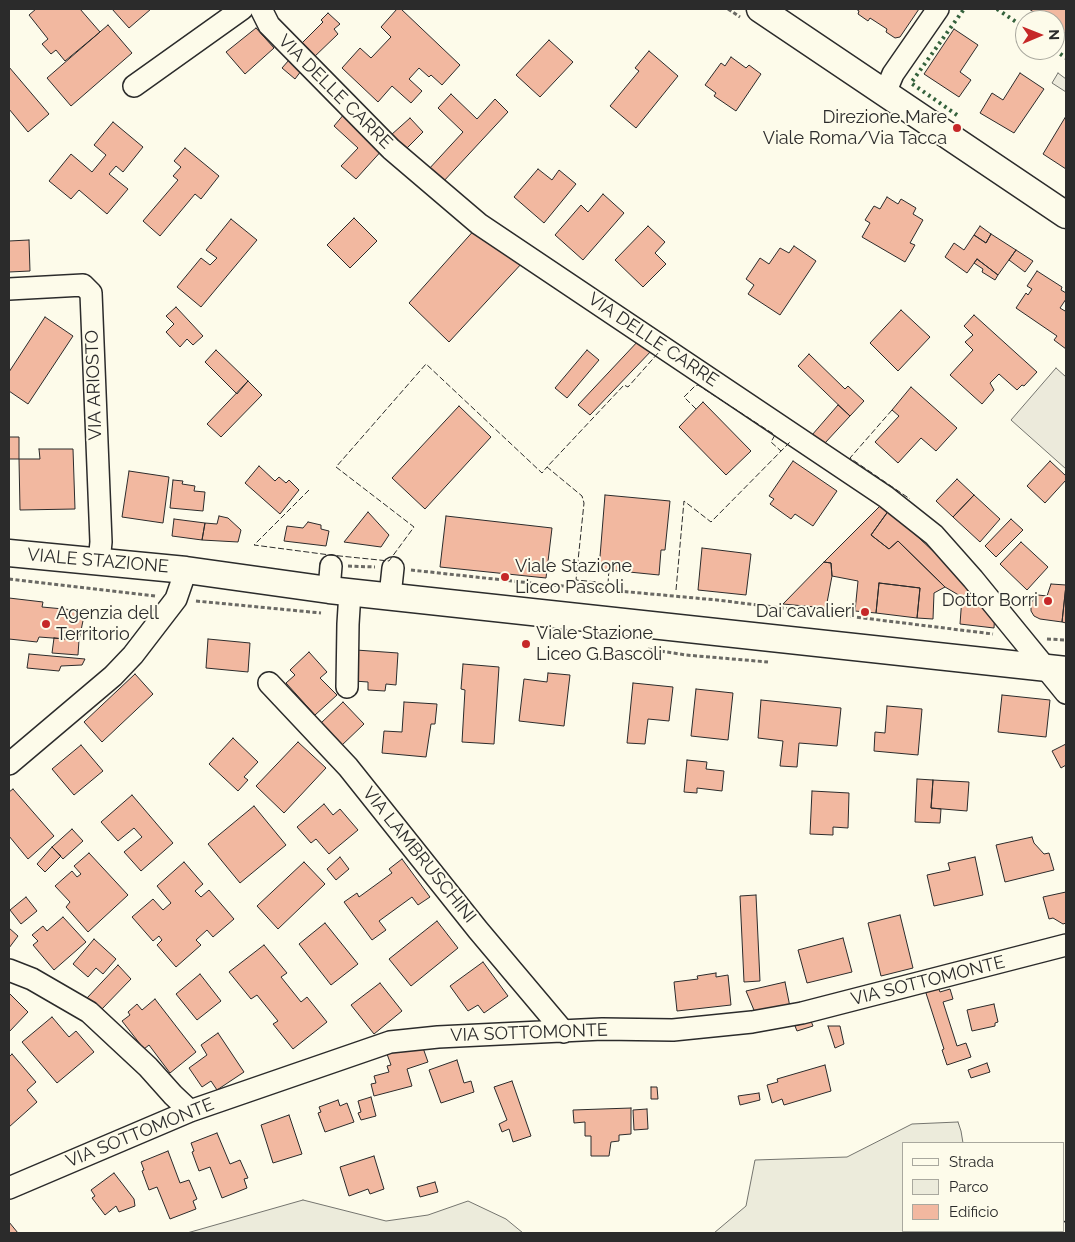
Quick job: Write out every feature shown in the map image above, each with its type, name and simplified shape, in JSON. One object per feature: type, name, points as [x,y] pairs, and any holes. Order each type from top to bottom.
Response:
[{"type":"main road","points":[[760,9],[1066,215]]},
{"type":"main road","name":"VIALE STAZIONE","points":[[9,553],[337,583],[390,596],[1057,669]]},
{"type":"street","points":[[134,86],[242,9]]},
{"type":"street","name":"VIA DELLE CARRE","points":[[261,9],[269,25],[391,149],[479,224],[886,497],[934,535],[1022,637],[1057,669],[1066,693]]},
{"type":"street","points":[[885,94],[893,74],[938,9]]},
{"type":"street","name":"VIA ARIOSTO","points":[[9,289],[83,284],[91,293],[101,542],[99,562]]},
{"type":"street","points":[[390,596],[393,568]]},
{"type":"street","points":[[9,764],[113,676],[134,655],[176,599],[186,570]]},
{"type":"street","points":[[337,583],[348,624],[347,687]]},
{"type":"street","name":"VIA LAMBRUSCHINI","points":[[269,683],[348,767],[478,930],[564,1032]]},
{"type":"street","name":"VIA SOTTOMONTE","points":[[9,1188],[190,1110],[390,1042],[438,1036],[602,1029],[673,1030],[752,1022],[802,1013],[1066,945]]},
{"type":"street","points":[[9,970],[32,979],[89,1012],[142,1061],[173,1095],[190,1110]]},
{"type":"street","points":[[1043,1232],[1062,1233]]},
{"type":"path","points":[[337,583],[393,568],[531,584],[717,600],[1022,637],[1066,640]]},
{"type":"green space","points":[[958,1122],[963,1142],[902,1142],[902,1232],[996,1233],[714,1233],[746,1206],[755,1160],[847,1157],[912,1124]]},
{"type":"green space","points":[[303,1200],[386,1221],[428,1215],[468,1201],[506,1219],[523,1233],[187,1233]]},
{"type":"shaded area","points":[[1058,73],[1066,79],[1066,92],[1052,83]]},
{"type":"shaded area","points":[[1056,368],[1066,377],[1066,469],[1011,420]]},
{"type":"building","points":[[36,9],[80,9],[100,32],[65,61],[56,50],[51,54],[42,44],[48,39],[29,15]]},
{"type":"building","points":[[112,9],[151,9],[129,28]]},
{"type":"building","points":[[397,9],[401,9],[460,65],[442,85],[431,75],[429,77],[419,68],[409,79],[422,91],[411,103],[392,86],[378,102],[342,68],[360,48],[371,58],[391,37],[381,27]]},
{"type":"building","points":[[856,9],[919,9],[900,37],[895,38],[886,32],[887,29],[870,18],[868,21],[858,14],[859,11]]},
{"type":"building","points":[[1029,9],[1066,9],[1066,34],[1065,10]]},
{"type":"building","points":[[328,13],[340,24],[334,29],[338,34],[312,59],[299,46],[323,22],[321,20]]},
{"type":"building","points":[[108,25],[132,53],[71,106],[47,78]]},
{"type":"building","points":[[256,28],[274,48],[245,74],[226,52]]},
{"type":"building","points":[[954,29],[978,45],[960,72],[971,80],[959,97],[924,74]]},
{"type":"building","points":[[549,40],[573,62],[540,97],[516,75]]},
{"type":"building","points":[[649,51],[678,76],[636,128],[610,106],[639,71],[635,68]]},
{"type":"building","points":[[731,57],[746,68],[749,65],[761,74],[736,111],[714,96],[716,93],[705,85],[721,63],[725,66]]},
{"type":"building","points":[[289,60],[301,71],[295,79],[282,68]]},
{"type":"building","points":[[9,67],[49,114],[28,132],[9,109]]},
{"type":"building","points":[[1020,73],[1044,89],[1014,133],[980,113],[992,93],[1003,100]]},
{"type":"building","points":[[451,94],[477,119],[495,99],[508,112],[442,183],[428,170],[463,132],[438,108]]},
{"type":"building","points":[[345,113],[384,148],[356,179],[341,166],[358,148],[334,126]]},
{"type":"building","points":[[1066,116],[1066,169],[1043,154]]},
{"type":"building","points":[[410,118],[423,132],[405,150],[391,135]]},
{"type":"building","points":[[113,122],[143,147],[123,172],[116,166],[109,174],[128,189],[107,214],[79,190],[71,199],[49,181],[71,154],[92,172],[106,155],[94,145]]},
{"type":"building","points":[[185,148],[219,176],[201,199],[195,194],[160,236],[143,221],[178,180],[173,176],[181,167],[174,161]]},
{"type":"building","points":[[538,169],[552,180],[559,170],[576,184],[544,223],[514,197]]},
{"type":"building","points":[[603,194],[624,213],[583,260],[555,235],[581,205],[588,212]]},
{"type":"building","points":[[887,197],[898,204],[901,199],[916,208],[913,214],[923,220],[910,243],[915,245],[905,262],[862,237],[870,223],[865,220],[874,206],[880,209]]},
{"type":"building","points":[[354,218],[377,241],[350,268],[327,245]]},
{"type":"building","points":[[231,219],[257,240],[201,307],[177,287],[201,258],[210,265],[217,258],[206,250]]},
{"type":"building","points":[[648,226],[665,242],[655,253],[666,264],[643,287],[615,260]]},
{"type":"building","points":[[980,226],[991,234],[986,243],[974,235]]},
{"type":"building","points":[[477,227],[523,262],[449,342],[409,303]]},
{"type":"building","points":[[991,234],[1016,250],[998,275],[977,259],[967,273],[945,257],[954,243],[964,250],[974,235],[986,243]]},
{"type":"building","points":[[29,240],[30,271],[9,272],[9,241]]},
{"type":"building","points":[[794,246],[816,261],[780,315],[748,294],[754,285],[746,279],[760,258],[769,264],[780,248],[789,253]]},
{"type":"building","points":[[1016,250],[1033,261],[1025,272],[1009,260]]},
{"type":"building","points":[[977,259],[998,275],[995,280],[982,272],[983,269],[974,263]]},
{"type":"building","points":[[1037,271],[1062,287],[1061,290],[1066,293],[1066,299],[1060,308],[1065,311],[1066,309],[1066,349],[1054,340],[1057,336],[1016,308],[1026,293],[1028,295],[1032,289],[1027,286]]},
{"type":"building","points":[[176,307],[203,336],[193,345],[187,339],[180,347],[166,332],[174,324],[166,316]]},
{"type":"building","points":[[901,310],[930,337],[898,371],[870,343]]},
{"type":"building","points":[[974,315],[1037,372],[1024,386],[1022,385],[1017,390],[999,374],[990,383],[994,390],[982,404],[950,375],[973,350],[965,342],[973,335],[964,326]]},
{"type":"building","points":[[45,317],[73,336],[28,404],[9,391],[9,372]]},
{"type":"building","points":[[640,339],[654,348],[590,415],[578,405]]},
{"type":"building","points":[[216,350],[248,381],[237,394],[205,362]]},
{"type":"building","points":[[587,350],[599,360],[567,398],[555,388]]},
{"type":"building","points":[[809,354],[845,389],[848,386],[864,401],[850,416],[798,366]]},
{"type":"building","points":[[248,381],[262,395],[221,437],[207,424]]},
{"type":"building","points":[[911,387],[957,428],[936,451],[921,438],[898,463],[875,442],[899,416],[892,410]]},
{"type":"building","points":[[703,402],[751,451],[726,475],[679,427]]},
{"type":"building","points":[[838,405],[850,416],[825,443],[812,435]]},
{"type":"building","points":[[459,406],[491,437],[425,509],[392,478]]},
{"type":"building","points":[[9,437],[19,437],[19,459],[9,459]]},
{"type":"building","points":[[39,449],[73,449],[75,509],[20,510],[19,459],[40,459]]},
{"type":"building","points":[[793,461],[837,491],[813,526],[795,514],[791,519],[770,504],[774,499],[769,496]]},
{"type":"building","points":[[1050,461],[1066,476],[1066,480],[1045,503],[1027,486]]},
{"type":"building","points":[[259,466],[275,481],[279,477],[286,483],[289,480],[299,490],[280,514],[245,483]]},
{"type":"building","points":[[129,471],[169,477],[163,523],[122,517]]},
{"type":"building","points":[[957,479],[974,495],[953,517],[936,501]]},
{"type":"building","points":[[173,480],[183,481],[182,484],[195,486],[194,491],[205,492],[203,511],[170,508]]},
{"type":"building","points":[[605,495],[670,501],[665,550],[661,550],[659,575],[599,569]]},
{"type":"building","points":[[974,495],[1000,519],[980,542],[953,517]]},
{"type":"building","points":[[882,504],[889,510],[871,535],[889,549],[898,541],[945,587],[934,593],[933,619],[917,618],[920,588],[879,583],[876,613],[855,611],[858,581],[832,576],[831,563],[824,562]]},
{"type":"building","points":[[889,510],[995,611],[994,628],[960,624],[962,597],[945,587],[898,541],[889,549],[871,535]]},
{"type":"building","points":[[368,512],[389,535],[381,547],[344,542]]},
{"type":"building","points":[[219,516],[228,518],[241,530],[238,542],[202,540],[205,523],[217,524]]},
{"type":"building","points":[[446,516],[552,528],[546,578],[440,567]]},
{"type":"building","points":[[174,519],[205,523],[202,540],[172,536]]},
{"type":"building","points":[[1011,519],[1023,530],[996,557],[985,546]]},
{"type":"building","points":[[308,522],[321,525],[321,529],[329,531],[326,546],[284,541],[287,526],[303,528]]},
{"type":"building","points":[[1021,542],[1048,567],[1027,590],[1000,564]]},
{"type":"building","points":[[702,548],[751,554],[746,595],[698,590]]},
{"type":"building","points":[[824,562],[831,563],[832,576],[826,608],[783,604]]},
{"type":"building","points":[[879,583],[920,588],[917,618],[876,613]]},
{"type":"building","name":"Dottor Borri","points":[[1051,584],[1066,585],[1062,622],[1040,619],[1034,616],[1031,611],[1031,603],[1038,595],[1047,596]]},
{"type":"building","points":[[1066,585],[1066,623],[1062,622]]},
{"type":"building","name":"Agenzia dell Territorio","points":[[9,598],[43,602],[42,607],[85,611],[79,640],[39,637],[37,642],[9,639]]},
{"type":"building","points":[[54,638],[79,640],[78,655],[52,653]]},
{"type":"building","points":[[208,639],[250,643],[248,672],[206,668]]},
{"type":"building","points":[[356,650],[398,653],[396,685],[386,684],[385,691],[368,690],[368,682],[354,681]]},
{"type":"building","points":[[309,652],[327,672],[320,678],[337,695],[315,715],[286,683],[295,675],[290,670]]},
{"type":"building","points":[[29,654],[85,659],[82,665],[61,666],[59,671],[27,668]]},
{"type":"building","points":[[463,664],[499,667],[494,744],[462,742],[465,690],[461,689]]},
{"type":"building","points":[[548,673],[570,675],[564,726],[519,721],[524,679],[547,682]]},
{"type":"building","points":[[135,674],[153,694],[102,742],[84,722]]},
{"type":"building","points":[[633,683],[673,687],[669,721],[648,719],[645,744],[627,743]]},
{"type":"building","points":[[696,689],[733,693],[728,740],[691,736]]},
{"type":"building","points":[[1002,695],[1050,700],[1046,737],[998,732]]},
{"type":"building","points":[[761,700],[841,708],[837,746],[799,743],[797,767],[780,766],[783,741],[758,738]]},
{"type":"building","points":[[343,702],[364,724],[341,746],[320,724]]},
{"type":"building","points":[[404,702],[437,704],[435,724],[431,724],[426,757],[382,753],[384,731],[402,732]]},
{"type":"building","points":[[887,706],[922,709],[918,755],[874,751],[875,732],[885,733]]},
{"type":"building","points":[[233,738],[258,762],[244,777],[248,780],[238,791],[209,764]]},
{"type":"building","points":[[298,742],[326,768],[284,813],[256,786]]},
{"type":"building","points":[[1066,744],[1066,765],[1061,768],[1052,751]]},
{"type":"building","points":[[81,745],[103,771],[74,795],[52,769]]},
{"type":"building","points":[[687,760],[707,762],[706,769],[724,771],[722,791],[697,788],[697,793],[684,792]]},
{"type":"building","points":[[917,779],[933,780],[931,808],[941,809],[940,823],[915,822]]},
{"type":"building","points":[[933,780],[969,782],[967,811],[931,808]]},
{"type":"building","points":[[13,789],[54,836],[28,859],[9,836],[9,792]]},
{"type":"building","points":[[812,791],[849,793],[848,828],[833,827],[833,835],[810,834]]},
{"type":"building","points":[[132,795],[173,843],[141,871],[124,852],[142,837],[134,828],[118,841],[101,822]]},
{"type":"building","points":[[324,804],[333,815],[340,809],[358,830],[329,854],[316,839],[311,843],[297,827]]},
{"type":"building","points":[[254,806],[286,845],[240,883],[208,844]]},
{"type":"building","points":[[72,829],[83,841],[63,859],[52,847]]},
{"type":"building","points":[[1032,837],[1034,843],[1044,854],[1049,853],[1054,870],[1005,882],[996,845]]},
{"type":"building","points":[[52,847],[61,856],[45,872],[37,864]]},
{"type":"building","points":[[89,853],[128,895],[88,932],[66,907],[70,902],[55,886],[72,871],[77,877],[81,874],[74,866]]},
{"type":"building","points":[[340,857],[349,869],[336,880],[327,869]]},
{"type":"building","points":[[975,857],[983,895],[934,906],[927,875],[950,870],[948,863]]},
{"type":"building","points":[[402,859],[430,897],[418,905],[412,897],[379,921],[386,930],[372,940],[344,902],[357,893],[359,897],[392,873],[389,869]]},
{"type":"building","points":[[184,862],[203,884],[195,891],[201,897],[209,890],[234,919],[213,937],[207,930],[196,940],[201,945],[176,967],[157,945],[162,940],[159,936],[153,941],[132,917],[153,899],[163,910],[171,903],[157,886]]},
{"type":"building","points":[[304,862],[325,884],[278,929],[257,906]]},
{"type":"building","points":[[1066,892],[1066,923],[1063,924],[1053,918],[1049,919],[1043,897]]},
{"type":"building","points":[[756,895],[760,981],[744,982],[740,896]]},
{"type":"building","points":[[26,897],[37,911],[21,924],[10,910]]},
{"type":"building","points":[[900,915],[913,968],[881,976],[868,923]]},
{"type":"building","points":[[63,917],[86,942],[54,970],[33,945],[38,941],[32,935],[43,926],[47,931]]},
{"type":"building","points":[[437,921],[458,948],[411,986],[389,959]]},
{"type":"building","points":[[325,923],[358,964],[331,985],[299,944]]},
{"type":"building","points":[[9,928],[18,936],[9,948]]},
{"type":"building","points":[[843,938],[852,972],[807,983],[798,950]]},
{"type":"building","points":[[94,939],[116,959],[103,974],[96,968],[88,977],[73,964]]},
{"type":"building","points":[[264,945],[287,973],[281,977],[301,1002],[307,997],[327,1022],[293,1049],[273,1024],[278,1021],[257,995],[251,999],[229,972]]},
{"type":"building","points":[[483,962],[508,996],[484,1013],[478,1005],[468,1011],[450,986]]},
{"type":"building","points":[[118,965],[131,979],[100,1011],[87,998]]},
{"type":"building","points":[[716,973],[716,977],[728,975],[731,1005],[677,1011],[674,982],[698,979],[697,976]]},
{"type":"building","points":[[200,974],[221,1001],[197,1020],[176,994]]},
{"type":"building","points":[[785,982],[790,1007],[756,1015],[746,991]]},
{"type":"building","points":[[380,983],[402,1011],[374,1034],[351,1005]]},
{"type":"building","points":[[938,987],[940,992],[950,989],[953,999],[943,1002],[957,1046],[966,1043],[971,1057],[947,1065],[942,1050],[944,1049],[925,990]]},
{"type":"building","points":[[9,993],[28,1012],[9,1032]]},
{"type":"building","points":[[155,999],[196,1052],[170,1073],[149,1045],[144,1049],[122,1021],[130,1015],[128,1012],[137,1004],[142,1010]]},
{"type":"building","points":[[994,1004],[998,1022],[995,1023],[995,1026],[972,1031],[967,1010]]},
{"type":"building","points":[[52,1017],[69,1037],[76,1031],[94,1052],[57,1083],[22,1042]]},
{"type":"building","points":[[811,1021],[813,1026],[797,1031],[795,1026]]},
{"type":"building","points":[[828,1026],[840,1026],[844,1044],[835,1048]]},
{"type":"building","points":[[218,1033],[244,1072],[217,1090],[211,1081],[202,1087],[189,1068],[207,1055],[201,1045]]},
{"type":"building","points":[[422,1045],[428,1062],[407,1069],[412,1086],[374,1096],[371,1084],[376,1083],[374,1076],[389,1072],[387,1066],[391,1065],[387,1054]]},
{"type":"building","points":[[12,1054],[36,1082],[27,1090],[37,1102],[9,1127],[9,1057]]},
{"type":"building","points":[[457,1060],[464,1083],[471,1081],[474,1092],[441,1103],[429,1070]]},
{"type":"building","points":[[987,1063],[990,1072],[971,1078],[968,1070]]},
{"type":"building","points":[[825,1065],[831,1091],[784,1105],[782,1099],[772,1103],[767,1085],[778,1082],[777,1079]]},
{"type":"building","points":[[512,1081],[531,1136],[513,1142],[509,1129],[502,1132],[499,1124],[507,1120],[494,1087]]},
{"type":"building","points":[[651,1087],[657,1087],[658,1099],[651,1099]]},
{"type":"building","points":[[759,1093],[760,1100],[740,1105],[738,1096]]},
{"type":"building","points":[[371,1097],[376,1116],[361,1120],[358,1113],[361,1112],[358,1101]]},
{"type":"building","points":[[338,1100],[340,1106],[347,1103],[354,1122],[325,1132],[318,1113],[321,1112],[319,1107]]},
{"type":"building","points":[[631,1108],[631,1134],[619,1135],[619,1141],[611,1142],[609,1156],[591,1156],[591,1136],[585,1136],[585,1122],[574,1123],[573,1110]]},
{"type":"building","points":[[647,1109],[648,1129],[634,1130],[633,1110]]},
{"type":"building","points":[[289,1115],[302,1154],[273,1163],[261,1125]]},
{"type":"building","points":[[217,1133],[230,1164],[240,1160],[248,1178],[244,1179],[247,1188],[222,1198],[210,1167],[199,1171],[192,1152],[194,1151],[191,1143]]},
{"type":"building","points":[[168,1151],[180,1183],[189,1180],[197,1199],[193,1201],[196,1209],[170,1219],[157,1187],[149,1190],[142,1171],[144,1170],[141,1162]]},
{"type":"building","points":[[374,1156],[384,1189],[370,1194],[368,1189],[349,1196],[340,1167]]},
{"type":"building","points":[[114,1173],[134,1199],[135,1206],[119,1212],[116,1206],[105,1215],[92,1198],[95,1196],[91,1190]]},
{"type":"building","points":[[435,1182],[438,1192],[420,1197],[417,1187]]},
{"type":"building","points":[[9,1222],[18,1233],[9,1233]]},
{"type":"hedge","points":[[957,115],[911,83],[964,9]]},
{"type":"hedge","points":[[997,9],[1015,21]]},
{"type":"fence","points":[[609,570],[608,583],[576,580],[584,503],[582,496],[547,467],[624,385],[628,387],[659,352]]},
{"type":"fence","points":[[309,490],[254,545],[389,561],[414,527],[336,467],[426,364],[542,473],[547,467]]},
{"type":"fence","points":[[696,409],[684,397],[698,385],[775,435],[771,442],[781,451]]},
{"type":"fence","points":[[892,410],[850,458],[910,499]]},
{"type":"fence","points":[[676,590],[684,501],[711,522],[790,442]]},
{"type":"place","name":"Direzione Mare Viale Roma/Via Tacca","points":[[957,128]]},
{"type":"place","name":"Viale Stazione Liceo Pascoli","points":[[505,577]]},
{"type":"place","name":"Dottor Borri","points":[[1048,601]]},
{"type":"place","name":"Dai cavalieri","points":[[865,612]]},
{"type":"place","name":"Agenzia dell Territorio","points":[[46,624]]},
{"type":"place","name":"Viale Stazione Liceo G.Bascoli","points":[[526,644]]}]
